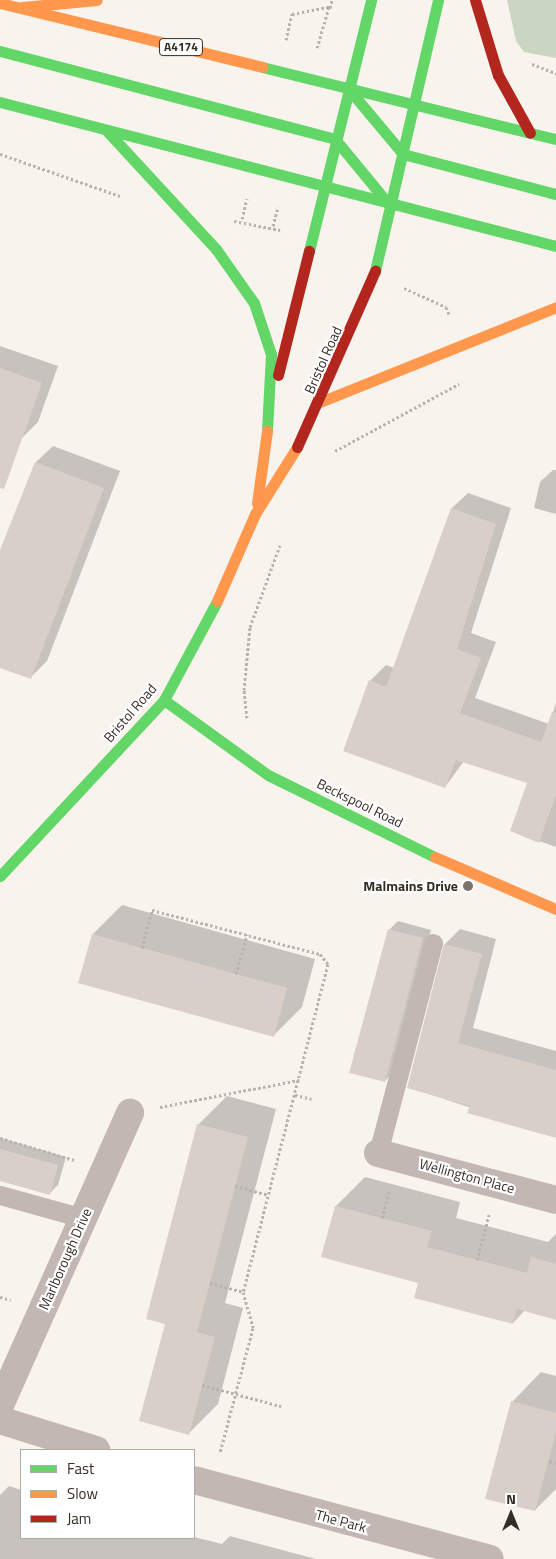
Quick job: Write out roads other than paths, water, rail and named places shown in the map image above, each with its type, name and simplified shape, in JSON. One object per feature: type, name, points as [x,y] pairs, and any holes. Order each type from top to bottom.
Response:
[{"type":"main road","points":[[15,7],[97,0]]},
{"type":"main road","points":[[272,396],[324,189],[347,87],[371,0]]},
{"type":"main road","name":"Bristol Road","points":[[0,876],[164,700],[226,584],[255,514],[292,458],[320,402],[374,274],[438,0]]},
{"type":"main road","points":[[475,0],[498,75],[530,133]]},
{"type":"main road","name":"A4174","points":[[0,4],[556,139]]},
{"type":"main road","points":[[0,51],[335,139],[391,207]]},
{"type":"main road","points":[[347,87],[403,154],[556,194]]},
{"type":"main road","points":[[0,102],[391,207],[556,246]]},
{"type":"main road","points":[[107,131],[216,249],[254,303],[271,354],[272,396]]},
{"type":"main road","points":[[320,402],[556,306]]},
{"type":"main road","name":"Bristol Road","points":[[255,514],[272,396]]},
{"type":"main road","name":"Beckspool Road","points":[[164,700],[268,775],[479,879],[556,909]]},
{"type":"street","name":"Marlborough Drive","points":[[0,1405],[130,1113]]},
{"type":"street","name":"Wellington Place","points":[[378,1152],[556,1200]]},
{"type":"street","points":[[0,1420],[93,1449]]},
{"type":"street","name":"The Park","points":[[202,1483],[490,1559]]},
{"type":"lane","points":[[378,1152],[433,943]]},
{"type":"lane","points":[[0,1195],[83,1218]]},
{"type":"place","name":"Malmains Drive","points":[[468,886]]}]
